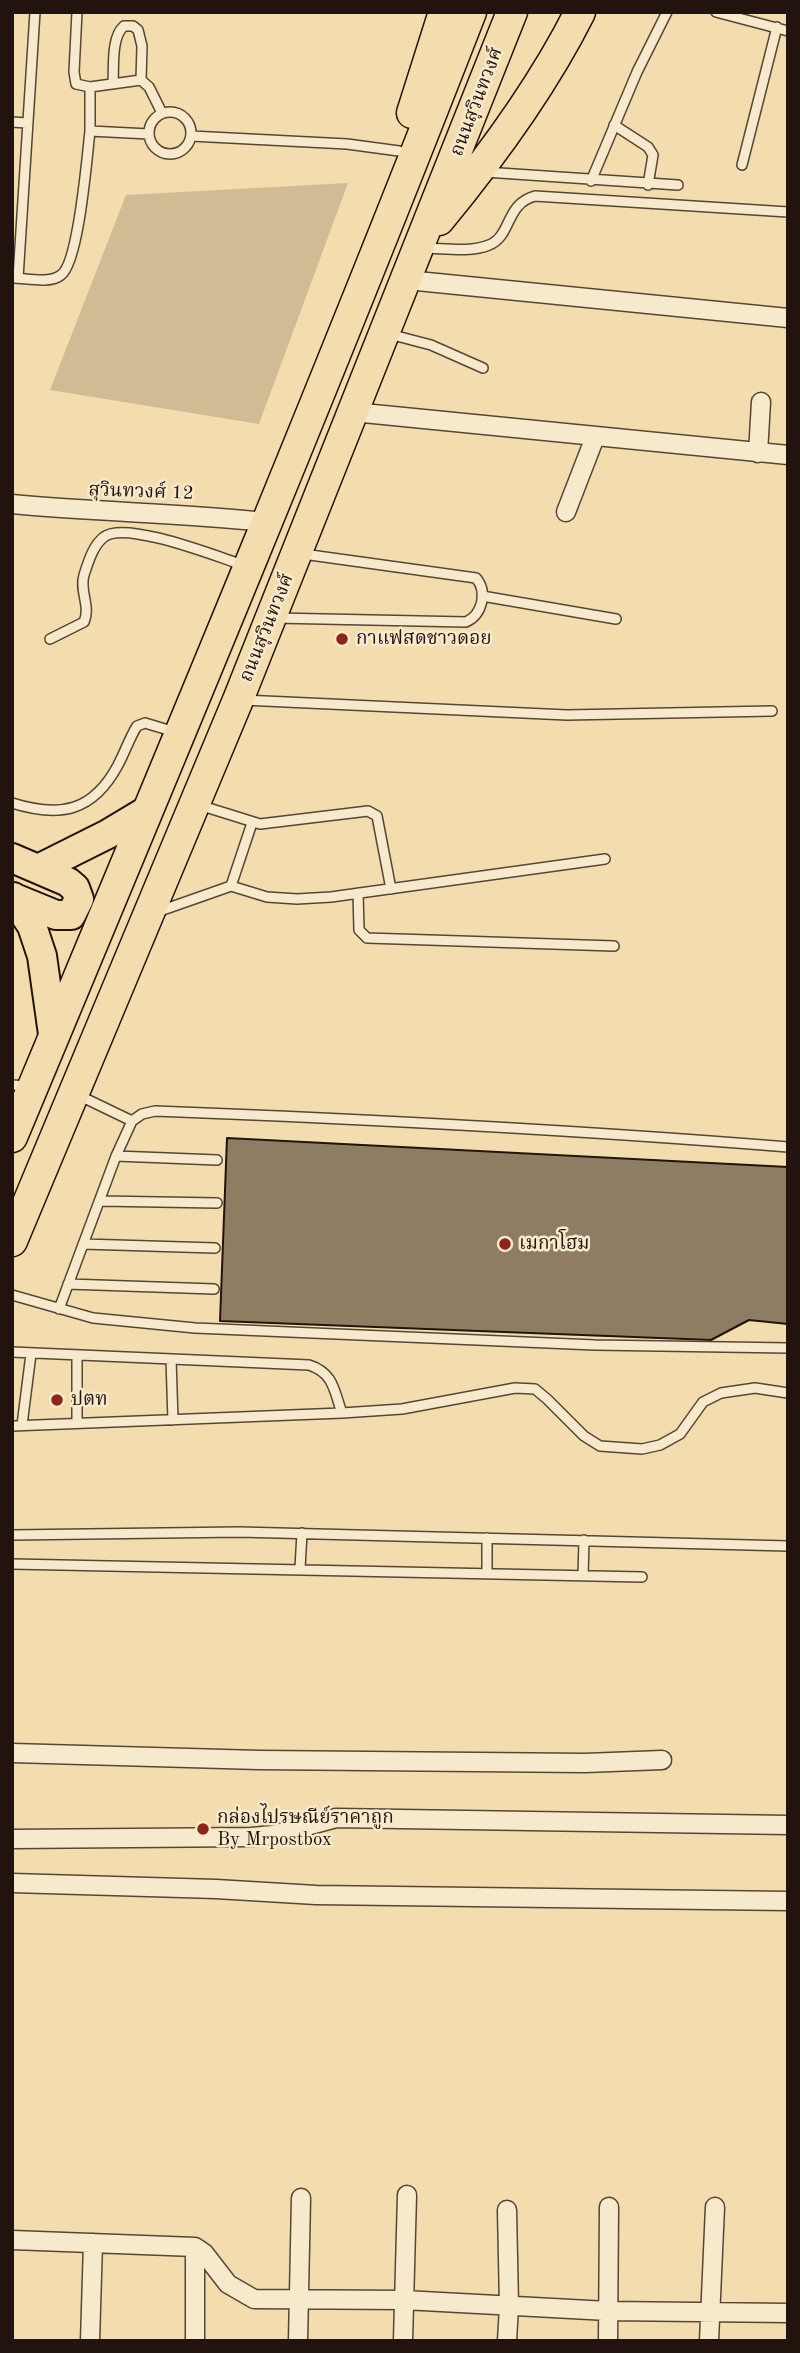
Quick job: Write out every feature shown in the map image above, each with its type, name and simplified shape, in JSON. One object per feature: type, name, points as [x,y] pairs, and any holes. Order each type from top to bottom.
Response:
[{"type":"highway","points":[[377,252],[385,205],[399,151],[444,12]]},
{"type":"highway","name":"ถนนสุวินทวงศ์","points":[[12,1137],[23,1086],[54,1034],[180,734],[377,252],[471,12]]},
{"type":"highway","name":"ถนนสุวินทวงศ์","points":[[12,1241],[238,700],[512,12]]},
{"type":"highway","points":[[421,244],[480,172],[566,41],[580,12]]},
{"type":"main road","points":[[38,869],[108,834],[148,810]]},
{"type":"main road","points":[[12,858],[68,882],[75,888],[79,899],[71,915],[61,916],[13,897]]},
{"type":"main road","points":[[13,897],[32,926],[42,956],[54,1034]]},
{"type":"street","points":[[407,280],[788,318]]},
{"type":"street","points":[[758,453],[761,402]]},
{"type":"street","points":[[354,412],[788,455]]},
{"type":"street","points":[[566,512],[596,438]]},
{"type":"street","name":"สุวินทวงศ์ 12","points":[[12,504],[83,511],[200,515],[267,522]]},
{"type":"street","points":[[12,1752],[259,1760],[585,1763],[662,1760]]},
{"type":"street","points":[[12,1839],[251,1837],[273,1835],[336,1818],[788,1825]]},
{"type":"street","points":[[12,1883],[316,1895],[788,1901]]},
{"type":"street","points":[[403,2341],[407,2195]]},
{"type":"street","points":[[298,2341],[301,2198]]},
{"type":"street","points":[[608,2341],[610,2207]]},
{"type":"street","points":[[709,2341],[708,2311],[715,2207]]},
{"type":"street","points":[[507,2210],[507,2341]]},
{"type":"street","points":[[12,2240],[195,2247],[204,2253],[228,2284],[254,2299],[404,2300],[608,2311],[788,2313]]},
{"type":"street","points":[[90,2341],[93,2243]]},
{"type":"street","points":[[195,2247],[195,2341]]},
{"type":"lane","points":[[35,12],[15,278],[50,279],[61,276],[69,266],[77,234],[90,131],[90,87]]},
{"type":"lane","points":[[77,12],[74,80],[80,86],[90,87],[141,80]]},
{"type":"lane","points":[[591,181],[667,12]]},
{"type":"lane","points":[[716,12],[788,31]]},
{"type":"lane","points":[[113,84],[119,29],[133,26],[141,36],[141,80],[149,87],[162,113]]},
{"type":"lane","points":[[742,165],[777,27]]},
{"type":"lane","points":[[170,111],[179,113],[186,119],[191,136],[186,146],[178,152],[167,154],[157,149],[149,134],[151,123],[162,113],[170,111]]},
{"type":"lane","points":[[12,122],[27,123]]},
{"type":"lane","points":[[614,125],[648,147],[653,155],[648,184]]},
{"type":"lane","points":[[90,131],[149,134]]},
{"type":"lane","points":[[191,136],[347,144],[399,151]]},
{"type":"lane","points":[[480,172],[678,185]]},
{"type":"lane","points":[[421,244],[479,248],[490,245],[500,237],[519,202],[535,195],[788,212]]},
{"type":"lane","points":[[385,333],[431,345],[482,368]]},
{"type":"lane","points":[[50,639],[84,622],[88,614],[82,580],[96,546],[105,536],[120,532],[149,536],[189,546],[248,567]]},
{"type":"lane","points":[[271,618],[466,622],[479,613],[482,596],[480,582],[467,575],[408,570],[297,554]]},
{"type":"lane","points":[[482,596],[616,619]]},
{"type":"lane","points":[[238,700],[566,715],[772,711]]},
{"type":"lane","points":[[12,803],[49,812],[74,807],[95,796],[103,787],[137,726],[145,723],[180,734]]},
{"type":"lane","points":[[194,804],[260,824],[373,812],[377,816],[391,889]]},
{"type":"lane","points":[[231,886],[252,822]]},
{"type":"lane","points":[[149,915],[231,886],[282,899],[358,894],[605,859]]},
{"type":"lane","points":[[358,894],[359,930],[367,938],[614,946]]},
{"type":"lane","points":[[74,1093],[132,1121]]},
{"type":"lane","points":[[59,1309],[116,1156],[132,1121],[142,1114],[155,1111],[588,1131],[788,1147]]},
{"type":"lane","points":[[116,1156],[217,1160]]},
{"type":"lane","points":[[100,1201],[217,1203]]},
{"type":"lane","points":[[83,1244],[215,1248]]},
{"type":"lane","points":[[68,1284],[214,1289]]},
{"type":"lane","points":[[12,1295],[119,1322],[195,1328],[595,1345],[788,1348]]},
{"type":"lane","points":[[12,1353],[309,1365],[329,1376],[342,1413]]},
{"type":"lane","points":[[31,1354],[17,1425],[402,1409],[515,1388],[534,1390],[547,1399],[584,1436],[600,1446],[642,1449],[660,1445],[680,1434],[704,1402],[721,1393],[755,1388],[788,1393]]},
{"type":"lane","points":[[77,1356],[77,1422]]},
{"type":"lane","points":[[171,1360],[173,1420]]},
{"type":"lane","points":[[12,1535],[239,1532],[788,1546]]},
{"type":"lane","points":[[300,1568],[302,1533]]},
{"type":"lane","points":[[487,1538],[487,1573]]},
{"type":"lane","points":[[583,1576],[584,1540]]},
{"type":"lane","points":[[12,1564],[642,1577]]},
{"type":"shaded area","points":[[348,183],[259,424],[50,390],[126,195]]},
{"type":"building","name":"เมกาโฮม","points":[[227,1138],[788,1167],[788,1324],[749,1320],[711,1340],[220,1321]]},
{"type":"place","name":"กาแฟสดชาวดอย","points":[[342,639]]},
{"type":"place","name":"เมกาโฮม","points":[[505,1244]]},
{"type":"place","name":"ปตท","points":[[57,1400]]},
{"type":"place","name":"กล่องไปรษณีย์ราคาถูก By Mrpostbox","points":[[203,1829]]}]
